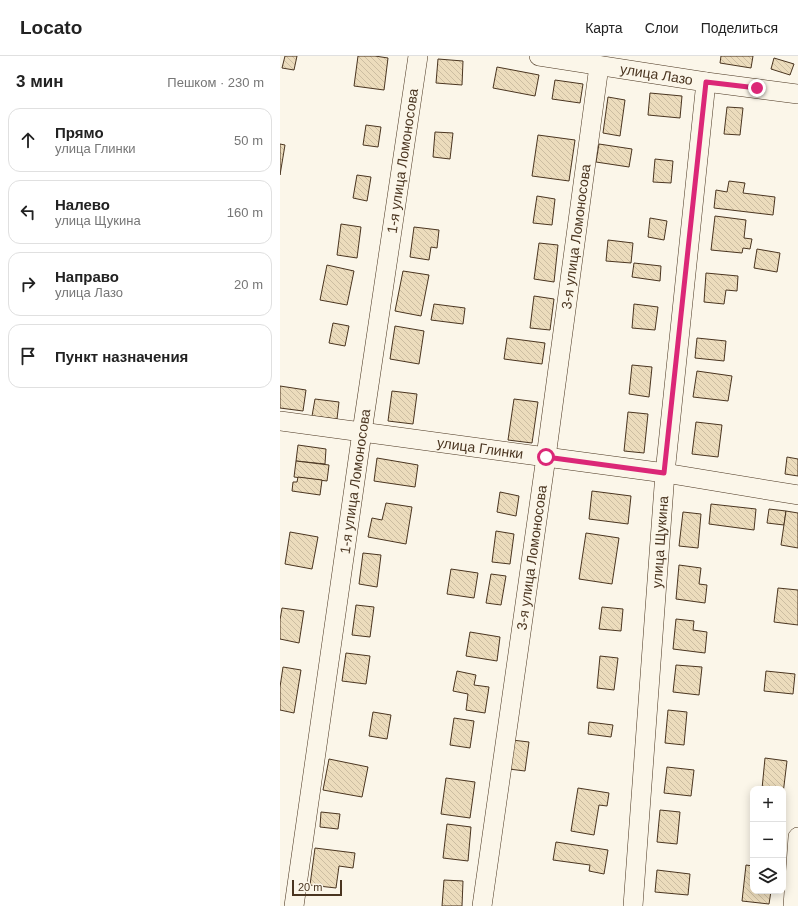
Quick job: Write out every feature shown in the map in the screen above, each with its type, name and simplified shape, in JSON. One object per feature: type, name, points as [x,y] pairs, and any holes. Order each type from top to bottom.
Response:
[{"type":"street","name":"1-я улица Ломоносова","points":[[294,906],[418,56]]},
{"type":"street","name":"улица Лазо","points":[[539,56],[706,82],[798,94]]},
{"type":"street","name":"3-я улица Ломоносова","points":[[482,906],[546,457],[599,66]]},
{"type":"street","name":"улица Щукина","points":[[633,906],[664,473],[706,82]]},
{"type":"street","name":"улица Глинки","points":[[280,422],[664,473],[798,495]]},
{"type":"street","points":[[793,906],[798,837]]},
{"type":"building","points":[[285,56],[297,56],[294,70],[282,68]]},
{"type":"building","points":[[358,56],[388,58],[384,90],[354,86]]},
{"type":"building","points":[[721,56],[753,56],[751,68],[720,63]]},
{"type":"building","points":[[774,58],[794,64],[790,75],[771,69]]},
{"type":"building","points":[[438,59],[463,61],[462,85],[436,83]]},
{"type":"building","points":[[497,67],[539,75],[535,96],[493,88]]},
{"type":"building","points":[[555,80],[583,84],[580,103],[552,99]]},
{"type":"building","points":[[650,93],[682,96],[680,118],[648,115]]},
{"type":"building","points":[[608,97],[625,100],[620,136],[603,133]]},
{"type":"building","points":[[727,107],[743,108],[740,135],[724,134]]},
{"type":"building","points":[[366,125],[381,127],[378,147],[363,145]]},
{"type":"building","points":[[435,132],[453,133],[450,159],[433,157]]},
{"type":"building","points":[[538,135],[575,140],[569,181],[532,176]]},
{"type":"building","points":[[280,144],[285,145],[280,175]]},
{"type":"building","points":[[599,144],[632,149],[629,167],[596,162]]},
{"type":"building","points":[[655,159],[673,161],[671,183],[653,182]]},
{"type":"building","points":[[357,175],[371,177],[367,201],[353,198]]},
{"type":"building","points":[[729,181],[745,183],[743,193],[775,197],[773,215],[714,208],[716,190],[727,192]]},
{"type":"building","points":[[537,196],[555,199],[552,225],[533,223]]},
{"type":"building","points":[[715,216],[746,220],[744,238],[752,239],[750,249],[743,248],[742,253],[711,250]]},
{"type":"building","points":[[650,218],[667,221],[664,240],[648,237]]},
{"type":"building","points":[[341,224],[361,227],[357,258],[337,255]]},
{"type":"building","points":[[414,227],[439,230],[437,248],[431,247],[429,260],[410,257]]},
{"type":"building","points":[[608,240],[633,243],[631,263],[606,261]]},
{"type":"building","points":[[539,243],[558,245],[554,282],[534,279]]},
{"type":"building","points":[[757,249],[780,253],[777,272],[754,268]]},
{"type":"building","points":[[634,263],[661,266],[660,281],[632,277]]},
{"type":"building","points":[[327,265],[354,271],[347,305],[320,300]]},
{"type":"building","points":[[403,271],[429,275],[421,316],[395,311]]},
{"type":"building","points":[[706,273],[738,276],[737,291],[726,290],[724,304],[704,302]]},
{"type":"building","points":[[534,296],[554,299],[550,330],[530,328]]},
{"type":"building","points":[[434,304],[465,308],[463,324],[431,320]]},
{"type":"building","points":[[634,304],[658,307],[655,330],[632,328]]},
{"type":"building","points":[[333,323],[349,326],[345,346],[329,343]]},
{"type":"building","points":[[395,326],[424,331],[419,364],[390,359]]},
{"type":"building","points":[[507,338],[545,343],[542,364],[504,359]]},
{"type":"building","points":[[697,338],[726,341],[724,361],[695,358]]},
{"type":"building","points":[[632,365],[652,367],[649,397],[629,394]]},
{"type":"building","points":[[697,371],[732,376],[728,401],[693,397]]},
{"type":"building","points":[[280,386],[306,390],[303,411],[280,408]]},
{"type":"building","points":[[392,391],[417,394],[413,424],[388,421]]},
{"type":"building","points":[[315,399],[339,402],[337,419],[312,416]]},
{"type":"building","points":[[514,399],[538,402],[532,443],[508,440]]},
{"type":"building","points":[[628,412],[648,414],[644,453],[624,451]]},
{"type":"building","points":[[696,422],[722,425],[718,457],[692,454]]},
{"type":"building","points":[[298,445],[326,449],[325,464],[296,461]]},
{"type":"building","points":[[787,457],[798,459],[798,476],[785,474]]},
{"type":"building","points":[[377,458],[418,465],[415,487],[374,481]]},
{"type":"building","points":[[296,461],[329,465],[327,481],[294,477]]},
{"type":"building","points":[[298,477],[322,480],[320,495],[292,491],[293,482],[297,482]]},
{"type":"building","points":[[592,491],[631,496],[628,524],[589,519]]},
{"type":"building","points":[[500,492],[519,496],[516,516],[497,512]]},
{"type":"building","points":[[386,503],[412,507],[406,544],[368,537],[372,518],[382,520]]},
{"type":"building","points":[[711,504],[756,509],[754,530],[709,524]]},
{"type":"building","points":[[769,509],[786,511],[784,525],[767,523]]},
{"type":"building","points":[[786,511],[798,513],[798,548],[781,545]]},
{"type":"building","points":[[683,512],[701,514],[698,548],[679,546]]},
{"type":"building","points":[[496,531],[514,534],[510,564],[492,562]]},
{"type":"building","points":[[290,532],[318,537],[312,569],[285,564]]},
{"type":"building","points":[[586,533],[619,538],[612,584],[579,579]]},
{"type":"building","points":[[363,553],[381,555],[377,587],[359,584]]},
{"type":"building","points":[[679,565],[701,568],[699,584],[707,585],[705,603],[676,599]]},
{"type":"building","points":[[451,569],[478,573],[474,598],[447,594]]},
{"type":"building","points":[[491,574],[506,576],[501,605],[486,603]]},
{"type":"building","points":[[778,588],[798,590],[798,625],[774,622]]},
{"type":"building","points":[[356,605],[374,607],[370,637],[352,635]]},
{"type":"building","points":[[602,607],[623,609],[621,631],[599,629]]},
{"type":"building","points":[[282,608],[304,611],[299,643],[280,639],[280,620]]},
{"type":"building","points":[[676,619],[694,621],[693,630],[707,632],[705,653],[673,649]]},
{"type":"building","points":[[470,632],[500,637],[497,661],[466,656]]},
{"type":"building","points":[[346,653],[370,656],[366,684],[342,681]]},
{"type":"building","points":[[600,656],[618,658],[614,690],[597,688]]},
{"type":"building","points":[[676,665],[702,667],[699,695],[673,692]]},
{"type":"building","points":[[283,667],[301,670],[294,713],[280,710],[280,687]]},
{"type":"building","points":[[457,671],[476,675],[474,685],[489,687],[485,713],[466,710],[468,694],[453,691]]},
{"type":"building","points":[[766,671],[795,674],[793,694],[764,691]]},
{"type":"building","points":[[668,710],[687,712],[684,745],[665,743]]},
{"type":"building","points":[[373,712],[391,715],[387,739],[369,736]]},
{"type":"building","points":[[454,718],[474,721],[470,748],[450,745]]},
{"type":"building","points":[[589,722],[613,725],[611,737],[588,734]]},
{"type":"building","points":[[512,740],[529,742],[525,771],[509,769]]},
{"type":"building","points":[[765,758],[787,761],[784,786],[762,786]]},
{"type":"building","points":[[329,759],[368,767],[362,797],[323,790]]},
{"type":"building","points":[[667,767],[694,770],[691,796],[664,793]]},
{"type":"building","points":[[446,778],[475,782],[470,818],[441,814]]},
{"type":"building","points":[[578,788],[609,793],[607,806],[599,805],[594,835],[571,831]]},
{"type":"building","points":[[660,810],[680,812],[677,844],[657,842]]},
{"type":"building","points":[[321,812],[340,814],[338,829],[320,827]]},
{"type":"building","points":[[447,824],[471,827],[468,861],[443,858]]},
{"type":"building","points":[[556,842],[608,850],[604,874],[589,871],[590,865],[553,860]]},
{"type":"building","points":[[315,848],[355,853],[353,868],[339,866],[336,888],[310,885]]},
{"type":"building","points":[[746,865],[750,866],[750,894],[771,894],[769,904],[742,901]]},
{"type":"building","points":[[657,870],[690,874],[688,895],[655,892]]},
{"type":"building","points":[[444,880],[463,881],[462,906],[442,906]]},
{"type":"route","points":[[546,457],[664,473],[706,82],[757,88]]}]
